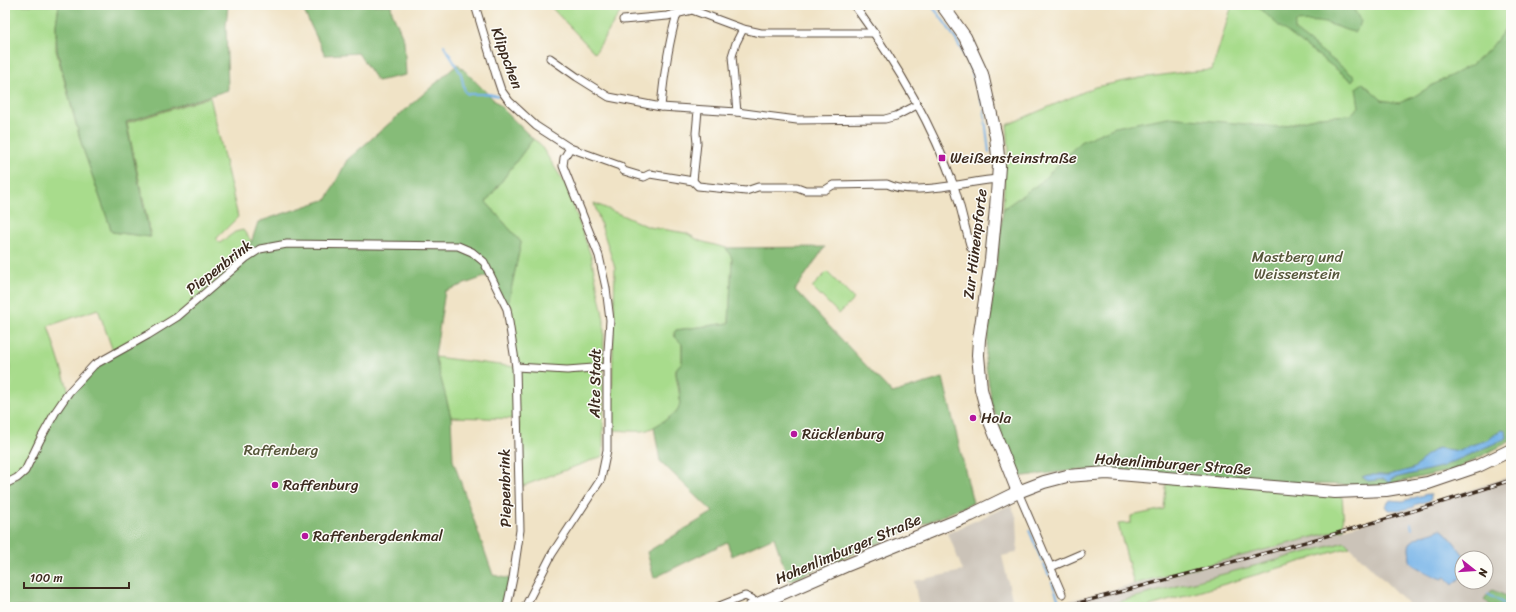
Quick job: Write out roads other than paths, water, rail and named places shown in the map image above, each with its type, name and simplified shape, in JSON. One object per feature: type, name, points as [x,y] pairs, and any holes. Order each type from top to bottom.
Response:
[{"type":"main road","name":"Zur Hünenpforte","points":[[942,5],[965,37],[982,74],[996,137],[999,166],[994,240],[979,339],[978,355],[981,389],[989,419],[1018,492]]},
{"type":"main road","name":"Hohenlimburger Straße","points":[[753,606],[845,566],[971,515],[1018,492],[1044,482],[1067,476],[1107,473],[1335,492],[1386,490],[1428,483],[1478,466],[1511,450]]},
{"type":"street","name":"Klippchen","points":[[475,5],[501,90],[509,101],[536,126],[570,148]]},
{"type":"street","points":[[854,5],[875,33],[904,78],[934,140],[953,186],[971,248]]},
{"type":"street","points":[[622,20],[667,16],[692,10],[743,29],[761,33],[875,33]]},
{"type":"street","points":[[661,107],[664,70],[676,14]]},
{"type":"street","points":[[737,112],[732,56],[736,43],[743,29]]},
{"type":"street","points":[[550,58],[609,97],[661,107],[737,112],[797,120],[885,120],[917,105]]},
{"type":"street","points":[[693,182],[697,143],[696,133],[698,110]]},
{"type":"street","points":[[570,148],[620,166],[624,171],[644,176],[650,174],[693,182],[698,186],[746,191],[758,187],[797,187],[804,190],[825,190],[833,185],[887,184],[894,188],[926,189],[953,186],[974,181],[998,179]]},
{"type":"street","name":"Alte Stadt","points":[[525,607],[552,554],[601,479],[608,450],[607,367],[610,320],[606,288],[599,256],[563,166],[564,158],[570,148]]},
{"type":"street","name":"Piepenbrink","points":[[5,484],[18,478],[25,471],[56,411],[69,392],[94,365],[148,335],[177,316],[246,258],[260,249],[287,244],[458,246],[472,252],[484,262],[507,309],[516,367],[520,530],[507,607]]},
{"type":"street","points":[[516,367],[567,370],[607,367]]},
{"type":"street","points":[[1018,492],[1062,594]]},
{"type":"street","points":[[1051,567],[1081,554]]},
{"type":"street","name":"Hohenlimburger Straße","points":[[717,607],[744,596],[752,599],[753,606]]},
{"type":"water","points":[[1502,429],[1506,430],[1507,438],[1441,467],[1391,479],[1390,482],[1384,479],[1368,481],[1362,477],[1368,475],[1388,475],[1412,469],[1417,466],[1426,455],[1438,448],[1460,451],[1471,445],[1488,440]]},
{"type":"water","points":[[1427,494],[1431,495],[1431,500],[1415,505],[1414,507],[1402,510],[1388,510],[1385,506],[1390,500],[1403,501]]},
{"type":"water","points":[[1440,529],[1460,550],[1454,550],[1453,585],[1445,577],[1442,579],[1420,569],[1411,563],[1409,545],[1414,539]]},
{"type":"waterway","points":[[931,5],[940,16],[963,52],[983,106]]},
{"type":"waterway","points":[[444,45],[461,74],[465,92],[468,94],[489,94],[498,96]]},
{"type":"waterway","points":[[984,110],[989,153]]},
{"type":"waterway","points":[[1411,524],[1412,529]]},
{"type":"waterway","points":[[1029,530],[1042,561]]},
{"type":"waterway","points":[[1044,565],[1049,575]]},
{"type":"waterway","points":[[1052,582],[1060,604]]},
{"type":"waterway","points":[[1488,594],[1509,607]]},
{"type":"railway","points":[[1063,607],[1344,531],[1511,480]]},
{"type":"place","name":"Weißensteinstraße","points":[[942,158]]},
{"type":"place","name":"Hola","points":[[973,418]]},
{"type":"place","name":"Rücklenburg","points":[[794,434]]},
{"type":"place","name":"Raffenburg","points":[[275,485]]},
{"type":"place","name":"Raffenbergdenkmal","points":[[305,536]]},
{"type":"park label","name":"Mastberg und Weissenstein","points":[[1297,266]]},
{"type":"park label","name":"Raffenberg","points":[[281,450]]}]
